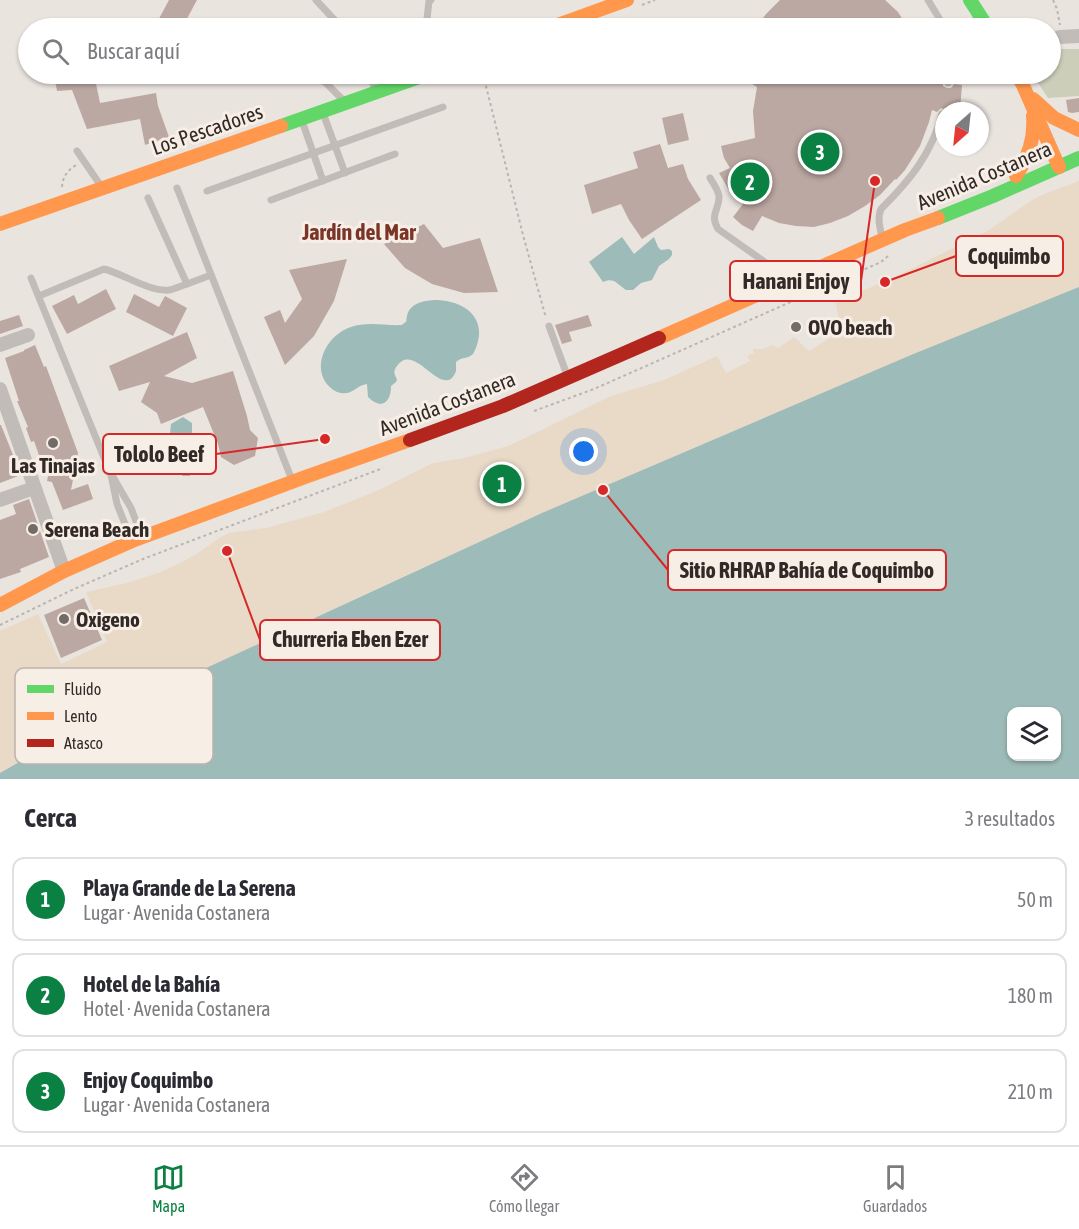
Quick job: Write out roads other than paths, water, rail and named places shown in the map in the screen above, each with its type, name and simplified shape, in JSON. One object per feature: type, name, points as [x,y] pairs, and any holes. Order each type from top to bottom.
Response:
[{"type":"main road","points":[[577,18],[627,0]]},
{"type":"main road","points":[[970,0],[982,18]]},
{"type":"main road","name":"Los Pescadores","points":[[0,224],[396,84]]},
{"type":"main road","points":[[1022,84],[1057,163]]},
{"type":"main road","points":[[1023,84],[1034,101],[1049,116],[1066,126],[1079,130]]},
{"type":"main road","points":[[1016,176],[1024,165],[1032,145],[1034,124],[1031,104]]},
{"type":"main road","name":"Avenida Costanera","points":[[0,605],[64,571],[137,539],[503,406],[905,230],[966,208],[1057,163],[1079,148]]},
{"type":"main road","name":"Avenida Costanera","points":[[905,230],[945,205],[1016,176],[1079,158]]},
{"type":"street","points":[[1061,37],[1079,36]]},
{"type":"street","points":[[0,345],[28,335]]},
{"type":"street","points":[[0,389],[64,571]]},
{"type":"street","points":[[0,500],[34,488]]},
{"type":"lane","points":[[316,0],[333,18]]},
{"type":"lane","points":[[427,18],[431,0]]},
{"type":"lane","points":[[928,0],[939,18]]},
{"type":"lane","points":[[327,84],[345,103]]},
{"type":"lane","points":[[373,84],[377,91]]},
{"type":"lane","points":[[207,191],[444,107]]},
{"type":"lane","points":[[322,111],[345,173]]},
{"type":"lane","points":[[302,118],[323,181]]},
{"type":"lane","points":[[883,240],[879,213],[920,166],[935,136]]},
{"type":"lane","points":[[77,151],[103,188]]},
{"type":"lane","points":[[271,200],[395,154]]},
{"type":"lane","points":[[710,178],[720,199],[714,214],[714,223],[718,229],[769,265],[780,285]]},
{"type":"lane","points":[[177,188],[293,482]]},
{"type":"lane","points":[[148,198],[187,284]]},
{"type":"lane","points":[[39,296],[104,269],[152,288],[168,290],[211,275]]},
{"type":"lane","points":[[32,278],[111,475],[117,504],[137,539]]},
{"type":"lane","points":[[549,326],[567,378]]},
{"type":"lane","points":[[111,475],[129,503],[137,539]]},
{"type":"water","points":[[622,237],[634,254],[654,237],[661,250],[672,251],[672,255],[659,266],[652,280],[641,283],[633,290],[626,290],[613,281],[603,282],[589,262]]},
{"type":"water","points":[[1079,287],[1079,779],[0,779],[0,773],[16,764],[213,764],[213,668],[206,668],[542,513],[911,355]]},
{"type":"water","points":[[434,300],[451,302],[466,308],[476,319],[479,327],[477,345],[473,354],[456,362],[456,371],[451,379],[438,378],[417,362],[403,360],[395,369],[397,379],[391,386],[389,397],[381,404],[368,397],[367,384],[345,393],[335,391],[326,383],[322,375],[322,358],[330,342],[336,336],[357,325],[402,325],[414,305]]},
{"type":"water","points":[[183,417],[192,423],[192,445],[213,451],[213,462],[206,470],[196,468],[190,476],[183,476],[173,471],[173,463],[184,449],[181,443],[170,434],[171,424]]},
{"type":"place","name":"Enjoy Coquimbo","points":[[820,152]]},
{"type":"place","name":"Hanani Enjoy","points":[[875,181]]},
{"type":"place","name":"Hotel de la Bahía","points":[[750,182]]},
{"type":"place","name":"Coquimbo","points":[[885,282]]},
{"type":"place","name":"OVO beach","points":[[796,327]]},
{"type":"place","name":"Tololo Beef","points":[[325,439]]},
{"type":"place","name":"Las Tinajas","points":[[53,443]]},
{"type":"place","name":"Playa Grande de La Serena","points":[[502,484]]},
{"type":"place","name":"Sitio RHRAP Bahía de Coquimbo","points":[[603,490]]},
{"type":"place","name":"Serena Beach","points":[[33,529]]},
{"type":"place","name":"Churreria Eben Ezer","points":[[227,551]]},
{"type":"place","name":"Oxigeno","points":[[64,619]]},
{"type":"district","name":"Jardín del Mar","points":[[359,232]]}]
